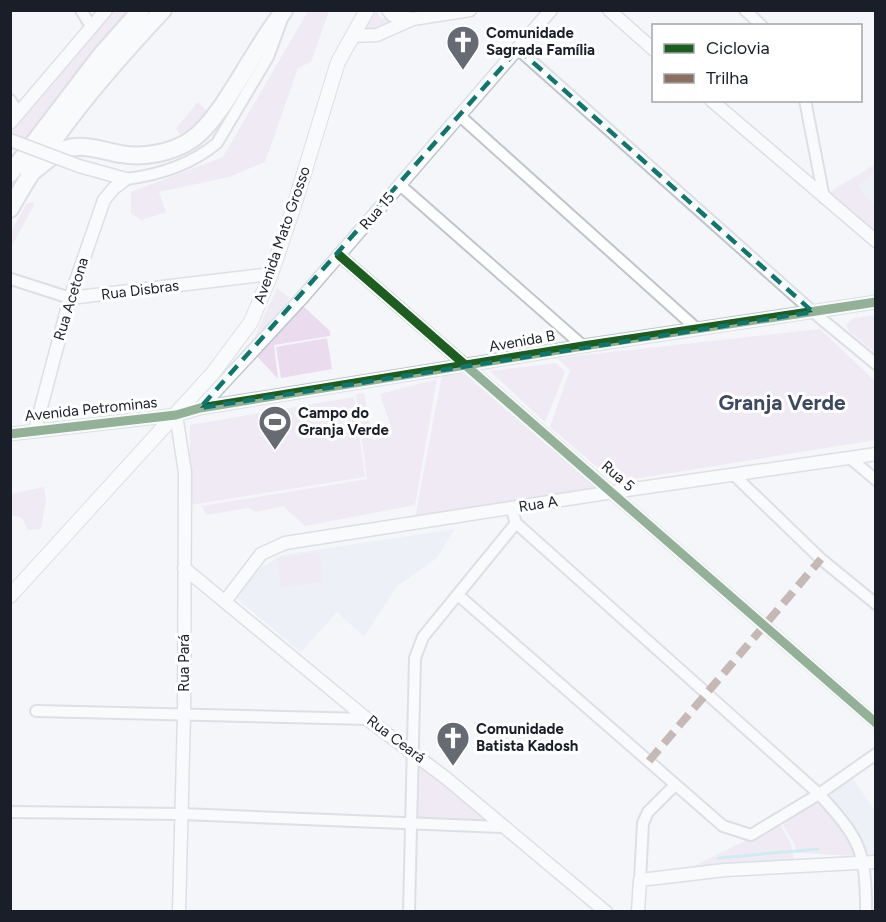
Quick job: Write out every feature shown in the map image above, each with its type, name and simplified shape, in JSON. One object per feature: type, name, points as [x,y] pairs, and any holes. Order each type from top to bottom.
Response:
[{"type":"highway","points":[[10,174],[101,55],[141,10]]},
{"type":"highway","points":[[10,209],[29,174],[112,64],[163,10]]},
{"type":"highway","points":[[29,174],[63,150],[79,146],[138,156],[165,151],[189,141],[206,129],[258,44],[284,11]]},
{"type":"main road","name":"Avenida Mato Grosso","points":[[10,596],[213,373],[251,322],[271,274],[338,63],[367,10]]},
{"type":"street","points":[[81,10],[92,28]]},
{"type":"street","points":[[15,118],[106,10]]},
{"type":"street","points":[[388,10],[392,15],[413,19]]},
{"type":"street","points":[[352,36],[377,35],[413,19],[470,10]]},
{"type":"street","name":"Rua 15","points":[[200,408],[339,255],[551,10]]},
{"type":"street","points":[[609,10],[652,48]]},
{"type":"street","points":[[10,140],[79,166],[126,179],[166,171],[206,152],[217,143],[268,57],[275,43],[284,11]]},
{"type":"street","points":[[751,12],[760,24]]},
{"type":"street","points":[[518,49],[813,312],[876,364]]},
{"type":"street","points":[[10,100],[15,118]]},
{"type":"street","points":[[713,102],[876,241]]},
{"type":"street","points":[[805,102],[824,198]]},
{"type":"street","points":[[460,116],[697,329]]},
{"type":"street","name":"Rua Acetona","points":[[35,430],[70,298],[104,200],[126,179]]},
{"type":"street","points":[[400,185],[583,346]]},
{"type":"street","name":"Rua 5","points":[[339,255],[614,492],[876,723]]},
{"type":"street","name":"Rua Disbras","points":[[10,279],[70,298],[271,274]]},
{"type":"street","name":"Avenida B","points":[[176,415],[200,408],[583,346],[876,302]]},
{"type":"street","name":"Avenida Petrominas","points":[[10,434],[176,415]]},
{"type":"street","name":"Rua Pará","points":[[176,415],[184,472],[184,714],[179,912]]},
{"type":"street","name":"Rua A","points":[[226,600],[255,561],[276,546],[614,492],[876,454]]},
{"type":"street","points":[[850,458],[876,480]]},
{"type":"street","points":[[734,475],[821,559],[876,604]]},
{"type":"street","points":[[511,508],[516,523],[819,794],[859,844],[870,863],[866,912]]},
{"type":"street","points":[[409,912],[415,658],[423,637],[516,523]]},
{"type":"street","name":"Rua Ceará","points":[[184,568],[226,600],[368,719],[412,751],[606,912]]},
{"type":"street","points":[[458,595],[723,826],[751,835],[819,794],[876,754]]},
{"type":"street","points":[[36,711],[368,719]]},
{"type":"street","points":[[638,912],[643,824],[648,812],[675,785]]},
{"type":"street","points":[[10,812],[182,814],[502,826]]},
{"type":"street","points":[[640,880],[725,870],[870,863]]},
{"type":"highlighted area","points":[[518,49],[813,312],[200,408]]},
{"type":"shaded area","points":[[111,11],[137,11],[29,141],[11,135],[10,128]]},
{"type":"shaded area","points":[[308,11],[329,11],[311,62],[298,68],[265,162],[229,177],[159,192],[166,212],[141,220],[131,213],[131,192],[223,157]]},
{"type":"shaded area","points":[[369,11],[376,11],[381,18],[398,22],[368,33],[360,28]]},
{"type":"shaded area","points":[[198,102],[208,112],[196,129],[179,134],[176,128]]},
{"type":"shaded area","points":[[875,164],[875,235],[826,194]]},
{"type":"shaded area","points":[[875,166],[875,172],[858,186],[875,205],[875,234],[830,193]]},
{"type":"shaded area","points":[[27,203],[35,203],[11,248],[11,232]]},
{"type":"shaded area","points":[[277,288],[290,298],[273,323],[231,371],[228,367],[254,338]]},
{"type":"shaded area","points":[[302,305],[330,331],[330,336],[274,345],[278,379],[254,353]]},
{"type":"shaded area","points":[[876,315],[875,353],[849,331],[846,325],[853,318]]},
{"type":"shaded area","points":[[820,329],[875,381],[875,440],[615,482],[550,427],[570,370],[557,358]]},
{"type":"shaded area","points":[[327,338],[332,369],[281,378],[276,347]]},
{"type":"shaded area","points":[[556,363],[565,372],[545,422],[490,371]]},
{"type":"shaded area","points":[[464,374],[596,488],[415,518],[442,375]]},
{"type":"shaded area","points":[[437,379],[415,505],[305,526],[283,506],[256,512],[248,508],[206,515],[202,506],[367,479],[356,394],[364,393],[373,441],[393,433],[380,394]]},
{"type":"shaded area","name":"Campo do Granja Verde","points":[[354,397],[365,477],[190,505],[190,425]]},
{"type":"shaded area","points":[[44,487],[46,500],[41,529],[28,530],[22,518],[11,515],[11,494]]},
{"type":"shaded area","points":[[455,529],[436,559],[397,586],[364,637],[337,612],[301,652],[236,598],[260,568],[282,555]]},
{"type":"shaded area","points":[[319,552],[323,582],[281,587],[277,558]]},
{"type":"shaded area","points":[[412,751],[502,827],[410,823]]},
{"type":"shaded area","points":[[852,778],[875,810],[875,858],[871,859],[828,793]]},
{"type":"shaded area","points":[[818,797],[856,839],[860,856],[796,853],[795,845],[783,825]]},
{"type":"shaded area","points":[[780,824],[791,844],[794,860],[692,867]]},
{"type":"waterway","points":[[719,858],[818,849]]},
{"type":"marked path","points":[[649,761],[821,559]]},
{"type":"cycle path","points":[[339,255],[876,723]]},
{"type":"cycle path","points":[[10,434],[176,415],[200,408],[583,346],[876,302]]},
{"type":"place","name":"Comunidade Sagrada Família","points":[[463,71]]},
{"type":"place","name":"Campo do Granja Verde","points":[[275,451]]},
{"type":"place","name":"Comunidade Batista Kadosh","points":[[453,767]]},
{"type":"district","name":"Granja Verde","points":[[782,402]]}]
